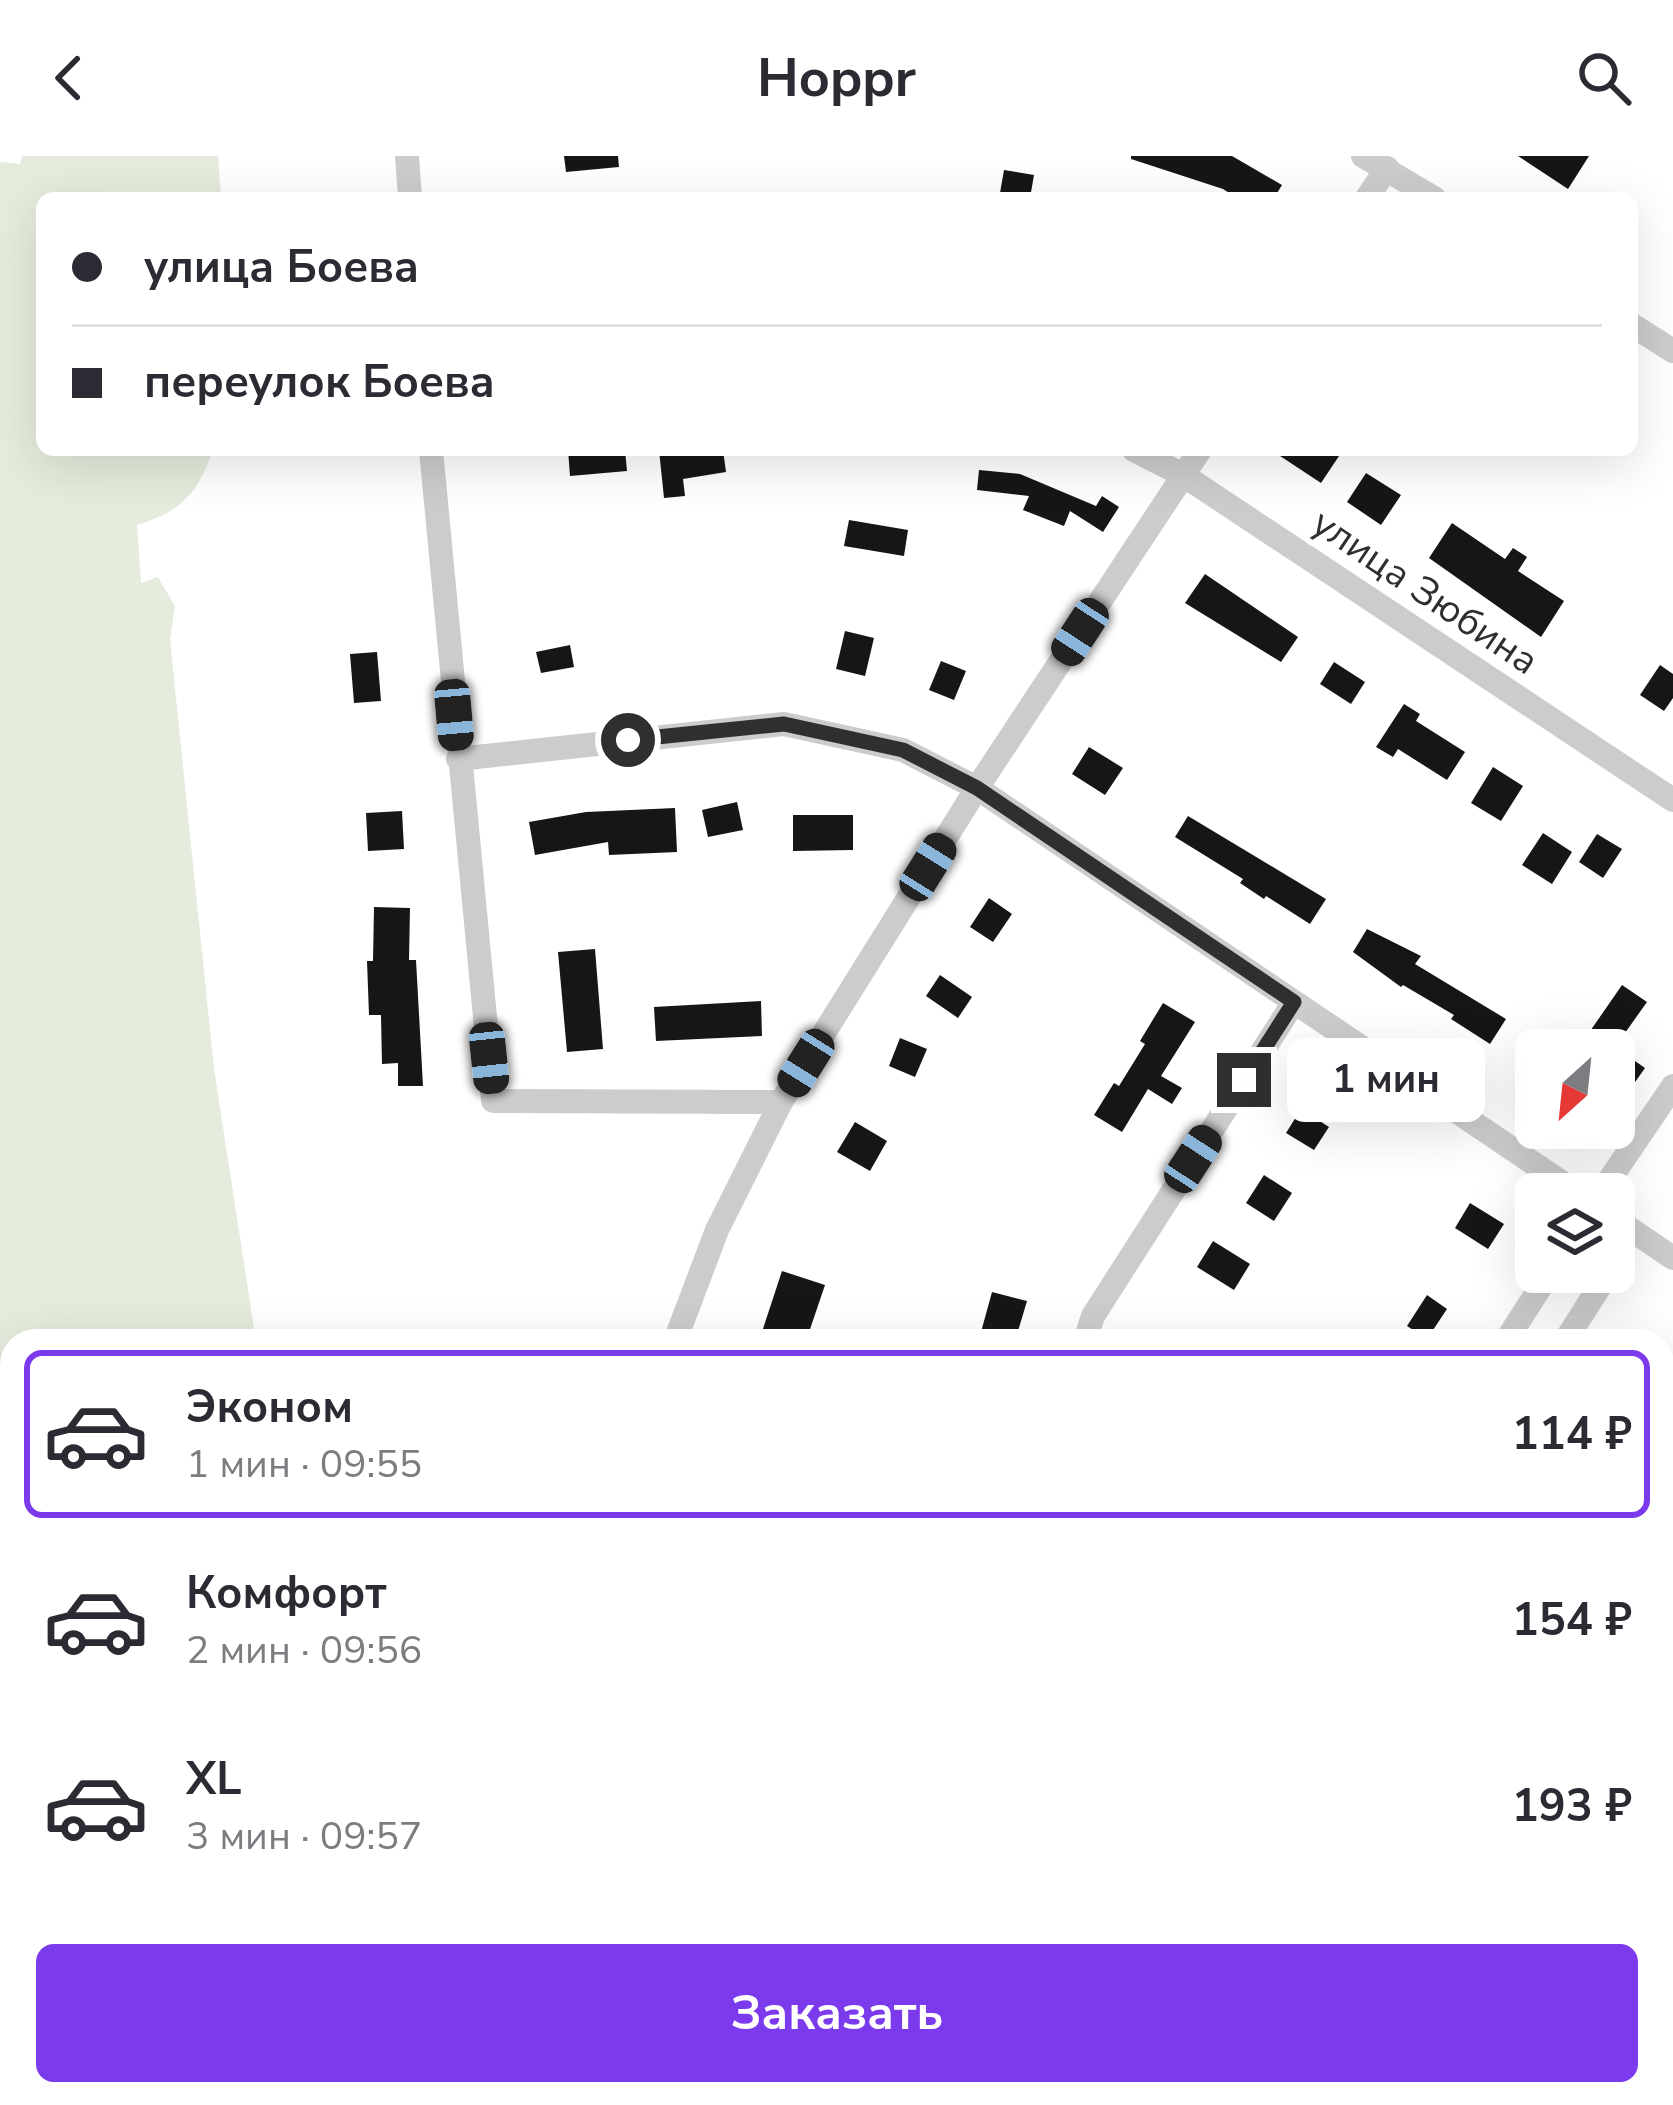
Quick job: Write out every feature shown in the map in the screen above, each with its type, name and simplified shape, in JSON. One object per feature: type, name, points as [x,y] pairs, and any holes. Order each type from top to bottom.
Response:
[{"type":"street","points":[[407,156],[410,192]]},
{"type":"street","points":[[1363,156],[1425,192]]},
{"type":"street","points":[[1371,192],[1387,168]]},
{"type":"street","points":[[1638,329],[1673,351]]},
{"type":"street","points":[[431,456],[493,1101],[782,1102]]},
{"type":"street","name":"улица Зюбина","points":[[1146,456],[1184,475],[1673,800]]},
{"type":"street","points":[[680,1329],[717,1230],[782,1102],[977,788],[1196,456]]},
{"type":"street","points":[[458,759],[784,724],[903,750],[977,788],[1548,1173]]},
{"type":"street","points":[[1088,1329],[1294,1002]]},
{"type":"street","points":[[1614,1173],[1673,1085]]},
{"type":"street","points":[[1635,1232],[1673,1258]]},
{"type":"street","points":[[1514,1329],[1537,1293]]},
{"type":"street","points":[[1573,1329],[1596,1293]]},
{"type":"green space","points":[[22,156],[218,156],[221,192],[36,192],[36,456],[210,456],[186,499],[137,525],[141,583],[158,577],[175,606],[170,640],[214,1069],[254,1329],[0,1329],[0,162],[20,164]]},
{"type":"building","points":[[564,156],[618,156],[619,167],[566,172]]},
{"type":"building","points":[[1232,156],[1282,185],[1278,192],[1228,192],[1131,159]]},
{"type":"building","points":[[1518,156],[1589,156],[1568,189]]},
{"type":"building","points":[[1004,170],[1034,175],[1031,192],[1000,192]]},
{"type":"building","points":[[568,456],[626,456],[627,471],[570,476]]},
{"type":"building","points":[[660,456],[724,456],[726,472],[683,479],[685,496],[664,498]]},
{"type":"building","points":[[1280,456],[1339,456],[1321,483]]},
{"type":"building","points":[[979,470],[1020,474],[1096,506],[1102,496],[1119,507],[1103,532],[1070,511],[1064,526],[1023,510],[1029,496],[977,490]]},
{"type":"building","points":[[1366,473],[1401,495],[1381,525],[1347,502]]},
{"type":"building","points":[[849,520],[908,530],[904,556],[844,546]]},
{"type":"building","points":[[1452,523],[1505,559],[1513,548],[1527,557],[1518,571],[1564,601],[1541,637],[1429,558]]},
{"type":"building","points":[[1205,574],[1298,637],[1281,662],[1185,603]]},
{"type":"building","points":[[845,631],[874,638],[865,676],[836,669]]},
{"type":"building","points":[[570,645],[574,667],[541,673],[536,652]]},
{"type":"building","points":[[377,652],[381,701],[354,703],[350,654]]},
{"type":"building","points":[[941,661],[966,671],[954,700],[929,690]]},
{"type":"building","points":[[1334,662],[1365,682],[1351,704],[1320,684]]},
{"type":"building","points":[[1660,665],[1673,674],[1673,698],[1664,711],[1640,695]]},
{"type":"building","points":[[1404,704],[1420,714],[1416,721],[1465,752],[1447,780],[1398,749],[1393,757],[1376,747]]},
{"type":"building","points":[[1089,747],[1123,768],[1105,795],[1072,774]]},
{"type":"building","points":[[1493,767],[1523,786],[1501,821],[1471,803]]},
{"type":"building","points":[[737,802],[743,830],[708,837],[702,810]]},
{"type":"building","points":[[675,808],[677,852],[609,855],[608,842],[535,855],[529,822],[586,812]]},
{"type":"building","points":[[402,811],[404,849],[368,851],[366,813]]},
{"type":"building","points":[[793,815],[853,815],[853,850],[793,851]]},
{"type":"building","points":[[1188,816],[1326,899],[1310,924],[1264,899],[1240,883],[1243,879],[1175,837]]},
{"type":"building","points":[[1543,833],[1572,852],[1552,884],[1522,865]]},
{"type":"building","points":[[1597,834],[1622,849],[1603,878],[1579,862]]},
{"type":"building","points":[[989,898],[1012,914],[993,942],[970,927]]},
{"type":"building","points":[[374,907],[410,908],[409,960],[416,960],[423,1086],[398,1086],[398,1063],[382,1064],[381,1015],[369,1015],[367,961],[373,961]]},
{"type":"building","points":[[1367,929],[1421,956],[1415,964],[1506,1019],[1490,1044],[1451,1019],[1454,1015],[1401,987],[1353,952]]},
{"type":"building","points":[[595,949],[603,1049],[567,1052],[558,952]]},
{"type":"building","points":[[940,975],[972,997],[958,1018],[926,996]]},
{"type":"building","points":[[1622,985],[1647,1002],[1628,1029],[1592,1029]]},
{"type":"building","points":[[761,1001],[762,1036],[656,1041],[654,1007]]},
{"type":"building","points":[[1163,1003],[1195,1022],[1161,1076],[1182,1088],[1172,1104],[1148,1089],[1122,1132],[1094,1115],[1145,1044],[1140,1041]]},
{"type":"building","points":[[900,1038],[927,1049],[915,1077],[889,1066]]},
{"type":"building","points":[[1635,1061],[1645,1068],[1635,1082]]},
{"type":"building","points":[[1301,1109],[1329,1127],[1314,1150],[1286,1133]]},
{"type":"building","points":[[855,1122],[887,1141],[870,1171],[837,1152]]},
{"type":"building","points":[[1264,1175],[1292,1193],[1274,1221],[1246,1203]]},
{"type":"building","points":[[1470,1203],[1504,1224],[1488,1249],[1455,1228]]},
{"type":"building","points":[[1213,1241],[1250,1264],[1234,1290],[1197,1267]]},
{"type":"building","points":[[782,1271],[825,1285],[810,1329],[763,1329]]},
{"type":"building","points":[[992,1292],[1027,1301],[1019,1329],[982,1329]]},
{"type":"building","points":[[1427,1295],[1447,1309],[1434,1329],[1407,1326]]},
{"type":"route","points":[[628,740],[784,724],[903,750],[977,788],[1294,1002],[1244,1080]]}]
